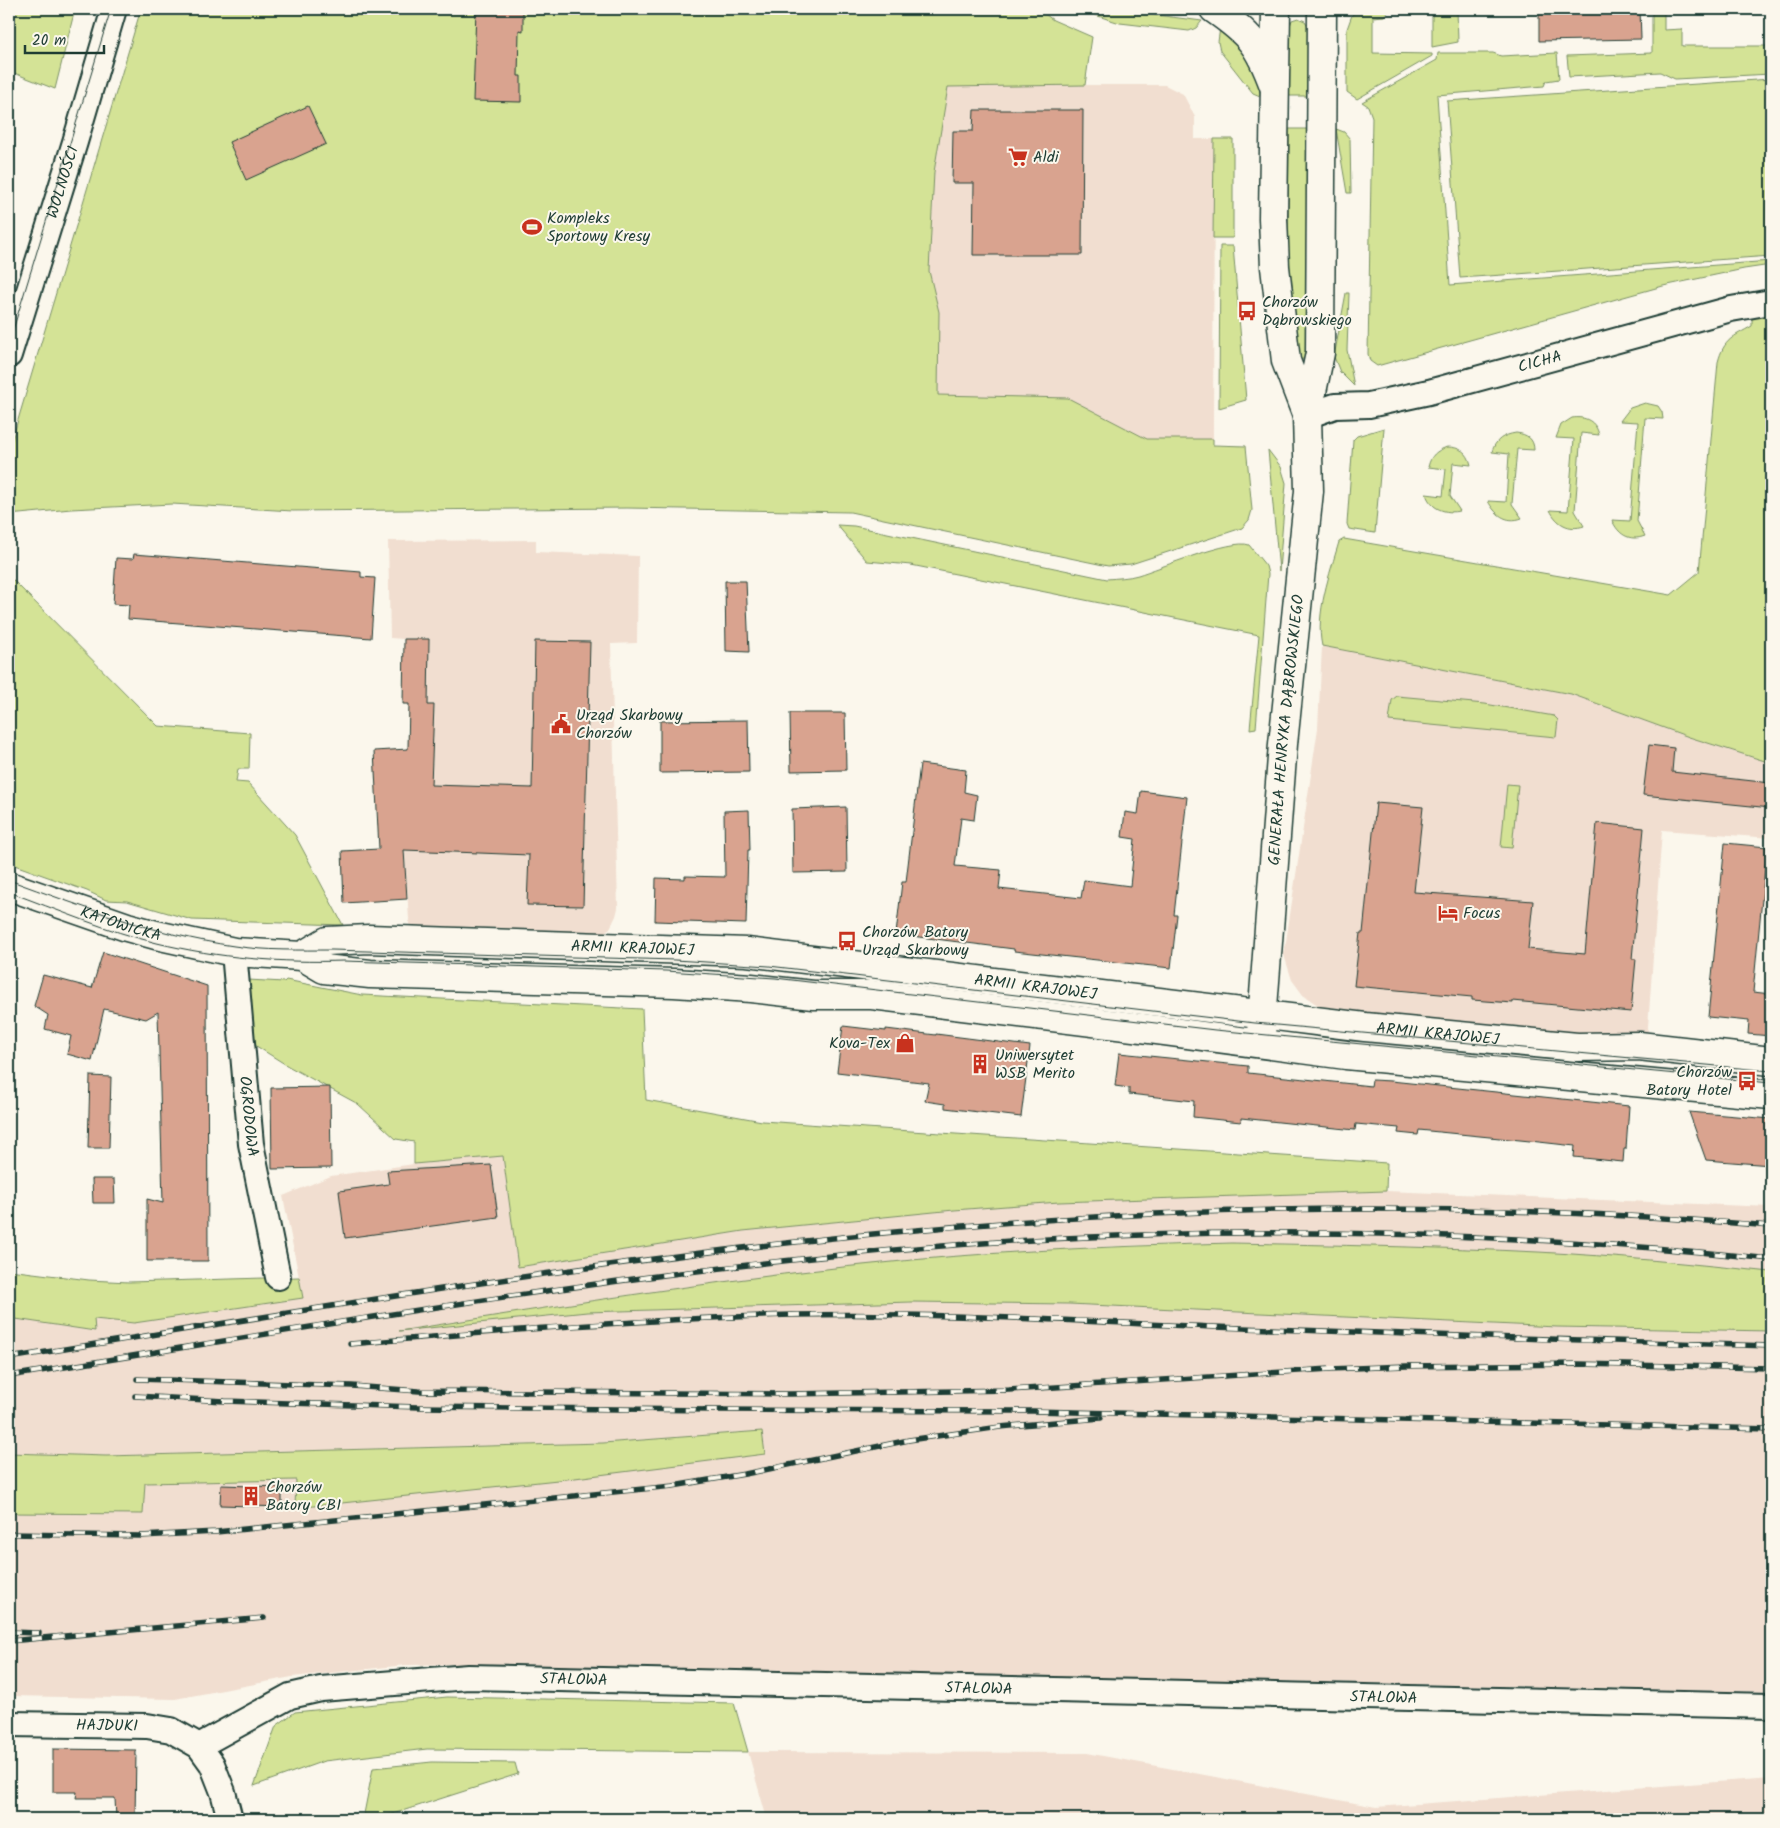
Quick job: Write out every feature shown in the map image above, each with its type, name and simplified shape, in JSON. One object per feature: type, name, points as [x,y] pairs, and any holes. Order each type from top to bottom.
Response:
[{"type":"street","name":"WOLNOŚCI","points":[[9,355],[114,9]]},
{"type":"street","points":[[1214,9],[1239,27],[1254,43],[1262,54],[1274,86]]},
{"type":"street","name":"GENERAŁA HENRYKA DĄBROWSKIEGO","points":[[1276,9],[1273,218],[1277,293],[1286,361],[1307,416]]},
{"type":"street","name":"GENERAŁA HENRYKA DĄBROWSKIEGO","points":[[1260,1045],[1283,744],[1309,491],[1307,416],[1320,352],[1322,9]]},
{"type":"street","name":"CICHA","points":[[1307,416],[1335,406],[1369,405],[1429,392],[1731,309],[1771,302]]},
{"type":"street","name":"KATOWICKA","points":[[9,886],[127,927],[234,952]]},
{"type":"street","name":"ARMII KRAJOWEJ","points":[[302,956],[327,941],[369,939],[731,951],[772,954],[1375,1028],[1577,1047],[1639,1046],[1771,1061]]},
{"type":"street","points":[[332,940],[332,970]]},
{"type":"street","points":[[625,947],[625,983]]},
{"type":"street","points":[[731,951],[731,987]]},
{"type":"street","name":"ARMII KRAJOWEJ","points":[[234,952],[302,956],[324,969],[370,974],[731,987],[813,995],[872,995],[1346,1055],[1771,1095]]},
{"type":"street","name":"OGRODOWA","points":[[234,952],[251,1144],[278,1277]]},
{"type":"street","points":[[772,954],[776,990]]},
{"type":"street","points":[[1652,1084],[1655,1048]]},
{"type":"street","name":"STALOWA","points":[[199,1746],[290,1696],[320,1689],[468,1677],[1771,1706]]},
{"type":"street","name":"HAJDUKI","points":[[9,1724],[147,1726],[171,1730],[199,1746]]},
{"type":"street","points":[[199,1746],[212,1764],[223,1792],[230,1819]]},
{"type":"shaded area","points":[[1165,85],[1183,94],[1195,117],[1195,139],[1214,139],[1213,439],[938,439],[929,271],[934,172],[948,86]]},
{"type":"shaded area","points":[[536,540],[536,552],[638,556],[637,643],[611,644],[618,908],[616,916],[610,928],[598,937],[410,933],[404,848],[409,705],[403,704],[404,639],[390,638],[388,541]]},
{"type":"shaded area","points":[[1322,646],[1571,694],[1689,737],[1771,763],[1771,838],[1662,830],[1647,1041],[1338,1012],[1322,1008],[1303,995],[1292,980],[1284,955],[1318,728]]},
{"type":"shaded area","points":[[503,1156],[518,1267],[743,1231],[954,1210],[1059,1202],[1386,1191],[1771,1207],[1771,1272],[1671,1262],[1357,1246],[1232,1243],[1120,1246],[910,1260],[789,1274],[628,1295],[412,1329],[587,1312],[911,1302],[1069,1304],[1557,1327],[1771,1331],[1771,1692],[468,1664],[406,1665],[292,1677],[175,1699],[9,1696],[9,1513],[143,1514],[145,1483],[296,1480],[295,1507],[765,1454],[761,1431],[603,1443],[106,1456],[9,1453],[9,1318],[94,1331],[93,1319],[134,1323],[303,1298],[283,1196],[331,1176],[414,1164]]},
{"type":"shaded area","points":[[748,1752],[1087,1753],[1376,1807],[1771,1778],[1771,1819],[767,1819]]},
{"type":"green space","points":[[9,9],[75,9],[55,89],[9,71]]},
{"type":"green space","name":"Kompleks Sportowy Kresy","points":[[141,9],[1038,9],[1053,20],[1092,37],[1085,85],[948,87],[934,172],[929,271],[939,312],[938,395],[1068,398],[1147,439],[1213,439],[1213,445],[1246,446],[1252,510],[1249,520],[1242,528],[1131,564],[1108,566],[850,512],[627,508],[293,511],[172,504],[71,509],[9,515],[9,450]]},
{"type":"green space","points":[[1076,9],[1110,9],[1202,21],[1196,28],[1189,31],[1120,23]]},
{"type":"green space","points":[[1360,9],[1387,10],[1387,14],[1384,16],[1373,17],[1373,53],[1432,54],[1432,56],[1357,99],[1347,92],[1347,29],[1352,15]]},
{"type":"green space","points":[[1432,9],[1457,9],[1458,42],[1432,47]]},
{"type":"green space","points":[[1652,9],[1664,9],[1664,30],[1682,29],[1682,46],[1771,46],[1771,74],[1675,79],[1660,72],[1569,77],[1567,56],[1652,53]]},
{"type":"green space","points":[[1298,18],[1305,21],[1308,26],[1308,96],[1289,96],[1290,26],[1292,20]]},
{"type":"green space","points":[[1220,27],[1241,44],[1260,88],[1260,96],[1253,93],[1220,51],[1218,42]]},
{"type":"green space","points":[[1438,53],[1493,53],[1501,56],[1557,53],[1559,79],[1546,81],[1544,86],[1437,95],[1450,285],[1771,261],[1771,265],[1663,286],[1377,366],[1370,361],[1368,354],[1372,117],[1368,106],[1362,102],[1437,60]]},
{"type":"green space","points":[[1771,79],[1771,256],[1460,278],[1447,101]]},
{"type":"green space","points":[[1289,129],[1308,129],[1306,357],[1301,360],[1299,357],[1288,249]]},
{"type":"green space","points":[[1336,129],[1344,132],[1350,139],[1351,193],[1347,193]]},
{"type":"green space","points":[[1214,139],[1233,139],[1233,238],[1213,238]]},
{"type":"green space","points":[[1220,246],[1233,246],[1246,400],[1219,408]]},
{"type":"green space","points":[[1346,293],[1349,293],[1347,350],[1354,386],[1340,372],[1334,357]]},
{"type":"green space","points":[[1771,314],[1771,763],[1689,737],[1571,694],[1322,646],[1320,621],[1322,607],[1339,542],[1344,539],[1671,595],[1699,572],[1720,354],[1726,343],[1752,326],[1752,317]]},
{"type":"green space","points":[[1645,403],[1658,406],[1662,412],[1663,419],[1645,418],[1637,521],[1645,536],[1634,538],[1621,533],[1612,520],[1630,521],[1638,422],[1620,421],[1630,408]]},
{"type":"green space","points":[[1572,418],[1581,418],[1593,423],[1599,435],[1581,433],[1575,511],[1584,526],[1573,528],[1560,523],[1550,510],[1568,511],[1574,439],[1556,438],[1561,425]]},
{"type":"green space","points":[[1384,428],[1375,533],[1349,529],[1347,524],[1353,440],[1357,436]]},
{"type":"green space","points":[[1516,433],[1529,438],[1533,443],[1534,450],[1517,449],[1512,504],[1522,518],[1511,520],[1498,514],[1488,501],[1506,502],[1509,454],[1492,452],[1495,444],[1500,439]]},
{"type":"green space","points":[[1447,447],[1463,451],[1471,465],[1453,463],[1450,496],[1460,511],[1454,512],[1444,511],[1435,507],[1426,494],[1443,496],[1446,469],[1428,467],[1434,454]]},
{"type":"green space","points":[[1268,450],[1281,467],[1286,483],[1279,571]]},
{"type":"green space","points":[[837,525],[854,526],[1107,579],[1138,575],[1195,555],[1228,546],[1249,545],[1266,566],[1268,574],[1256,728],[1250,729],[1259,635],[911,565],[867,561]]},
{"type":"green space","points":[[9,576],[158,726],[250,733],[249,769],[238,769],[236,782],[248,783],[295,835],[343,925],[192,920],[127,901],[106,900],[87,891],[9,863]]},
{"type":"green space","points":[[1397,696],[1485,704],[1554,716],[1558,720],[1556,737],[1389,721],[1392,700]]},
{"type":"green space","points":[[1507,784],[1518,785],[1512,848],[1501,847]]},
{"type":"green space","points":[[248,980],[284,982],[286,980],[362,995],[642,1009],[646,1100],[762,1121],[1387,1163],[1386,1191],[1059,1202],[954,1210],[743,1231],[518,1267],[503,1156],[414,1164],[414,1142],[396,1139],[358,1104],[288,1066],[253,1044]]},
{"type":"green space","points":[[1232,1243],[1423,1247],[1538,1252],[1626,1258],[1771,1272],[1771,1331],[1557,1327],[1069,1304],[911,1302],[587,1312],[399,1331],[655,1291],[848,1267],[1032,1251]]},
{"type":"green space","points":[[9,1270],[89,1280],[129,1282],[299,1277],[303,1298],[134,1323],[94,1319],[95,1331],[9,1318]]},
{"type":"green space","points":[[762,1431],[765,1454],[567,1479],[295,1508],[296,1480],[145,1483],[143,1514],[9,1513],[9,1453],[106,1456],[603,1443]]},
{"type":"green space","points":[[447,1697],[734,1703],[748,1752],[427,1749],[324,1761],[254,1786],[276,1726],[295,1712]]},
{"type":"green space","points":[[432,1762],[515,1763],[518,1774],[377,1819],[363,1819],[373,1768]]},
{"type":"building","points":[[476,9],[523,9],[523,31],[519,30],[518,76],[521,76],[521,102],[473,101]]},
{"type":"building","points":[[1539,9],[1640,9],[1641,39],[1539,41]]},
{"type":"building","points":[[308,106],[326,144],[246,180],[229,142]]},
{"type":"building","name":"Aldi","points":[[974,110],[1083,110],[1082,255],[973,255],[974,183],[952,183],[953,131],[973,131]]},
{"type":"building","points":[[134,554],[361,572],[361,577],[375,578],[371,638],[128,619],[129,605],[113,604],[116,558],[133,559]]},
{"type":"building","points":[[725,581],[746,581],[749,652],[726,651]]},
{"type":"building","points":[[404,639],[429,639],[428,705],[434,705],[431,785],[532,788],[535,641],[590,642],[583,906],[527,905],[529,855],[404,850],[407,899],[344,903],[342,851],[379,849],[374,751],[408,749],[409,704],[403,704]]},
{"type":"building","points":[[790,713],[845,713],[846,770],[791,771]]},
{"type":"building","points":[[748,720],[749,772],[660,773],[660,721]]},
{"type":"building","points":[[1649,745],[1674,748],[1672,772],[1771,783],[1771,808],[1643,795]]},
{"type":"building","points":[[920,764],[966,770],[964,792],[977,795],[974,820],[961,818],[955,866],[1001,870],[999,889],[1081,898],[1084,880],[1130,886],[1135,839],[1122,837],[1125,812],[1138,814],[1141,791],[1187,797],[1174,915],[1177,915],[1171,968],[1014,951],[1014,949],[896,934],[902,882],[906,882]]},
{"type":"building","name":"Focus","points":[[1376,803],[1423,807],[1414,892],[1533,901],[1528,949],[1585,954],[1597,823],[1644,828],[1632,959],[1636,959],[1631,1012],[1513,1001],[1513,1003],[1472,1000],[1472,997],[1354,986],[1360,933],[1363,933]]},
{"type":"building","points":[[846,807],[847,872],[793,873],[792,809]]},
{"type":"building","points":[[749,810],[750,850],[748,850],[746,924],[655,921],[656,878],[685,879],[685,876],[725,877],[724,811]]},
{"type":"building","points":[[1725,843],[1767,847],[1753,992],[1771,994],[1771,1036],[1748,1034],[1749,1021],[1708,1017]]},
{"type":"building","points":[[103,952],[207,986],[208,1261],[147,1261],[147,1199],[163,1203],[158,1012],[146,1019],[104,1009],[92,1061],[67,1054],[71,1036],[45,1029],[48,1015],[34,1006],[43,975],[92,988]]},
{"type":"building","name":"Uniwersytet WSB Merito","points":[[843,1026],[936,1034],[1030,1046],[1021,1117],[945,1108],[945,1104],[925,1101],[929,1083],[837,1072]]},
{"type":"building","points":[[1119,1053],[1248,1066],[1248,1073],[1371,1086],[1372,1080],[1391,1081],[1629,1106],[1626,1149],[1624,1149],[1623,1162],[1574,1157],[1575,1146],[1530,1141],[1419,1130],[1418,1135],[1398,1133],[1399,1128],[1356,1124],[1355,1130],[1241,1118],[1241,1122],[1193,1117],[1194,1101],[1129,1094],[1129,1088],[1115,1086]]},
{"type":"building","points":[[90,1076],[111,1077],[109,1148],[88,1148]]},
{"type":"building","points":[[330,1087],[331,1168],[272,1169],[271,1088]]},
{"type":"building","points":[[1689,1112],[1771,1119],[1771,1165],[1706,1160]]},
{"type":"building","points":[[491,1165],[498,1217],[345,1238],[339,1191],[389,1184],[387,1171]]},
{"type":"building","points":[[92,1179],[114,1179],[115,1203],[93,1203]]},
{"type":"building","name":"Chorzów Batory CB1","points":[[221,1485],[282,1487],[282,1507],[220,1505]]},
{"type":"building","points":[[53,1749],[136,1750],[135,1819],[116,1819],[115,1798],[76,1798],[77,1792],[53,1792]]},
{"type":"tram line","points":[[9,343],[111,9]]},
{"type":"tram line","points":[[9,880],[120,919],[176,935],[246,948],[675,960],[769,966],[1255,1023],[1771,1071]]},
{"type":"tram line","points":[[9,892],[83,920],[138,938],[227,956],[297,961],[666,971],[775,978],[1215,1030],[1771,1083]]},
{"type":"railway","points":[[9,1358],[548,1273],[764,1245],[985,1224],[1209,1212],[1434,1209],[1547,1212],[1771,1226]]},
{"type":"railway","points":[[9,1376],[378,1316],[625,1280],[873,1252],[997,1242],[1191,1234],[1384,1234],[1578,1243],[1771,1259]]},
{"type":"railway","points":[[350,1344],[626,1323],[845,1314],[1771,1346]]},
{"type":"railway","points":[[137,1379],[352,1386],[419,1391],[790,1394],[1009,1390],[1330,1369],[1406,1366],[1578,1364],[1771,1368]]},
{"type":"railway","points":[[135,1396],[225,1401],[418,1407],[1033,1411],[1771,1429]]},
{"type":"railway","points":[[9,1534],[141,1536],[216,1532],[673,1486],[745,1474],[909,1440],[1000,1427],[1101,1418]]},
{"type":"railway","points":[[9,1641],[264,1618]]},
{"type":"railway","points":[[9,1632],[39,1633]]},
{"type":"place","name":"Aldi","points":[[1018,157]]},
{"type":"place","name":"Kompleks Sportowy Kresy","points":[[532,227]]},
{"type":"place","name":"Chorzów Dąbrowskiego","points":[[1247,311]]},
{"type":"place","name":"Urząd Skarbowy Chorzów","points":[[561,724]]},
{"type":"place","name":"Focus","points":[[1448,913]]},
{"type":"place","name":"Chorzów Batory Urząd Skarbowy","points":[[847,941]]},
{"type":"place","name":"Kova-Tex","points":[[905,1043]]},
{"type":"place","name":"Uniwersytet WSB Merito","points":[[980,1064]]},
{"type":"place","name":"Chorzów Batory Hotel","points":[[1747,1081]]},
{"type":"place","name":"Chorzów Batory CB1","points":[[251,1496]]}]
